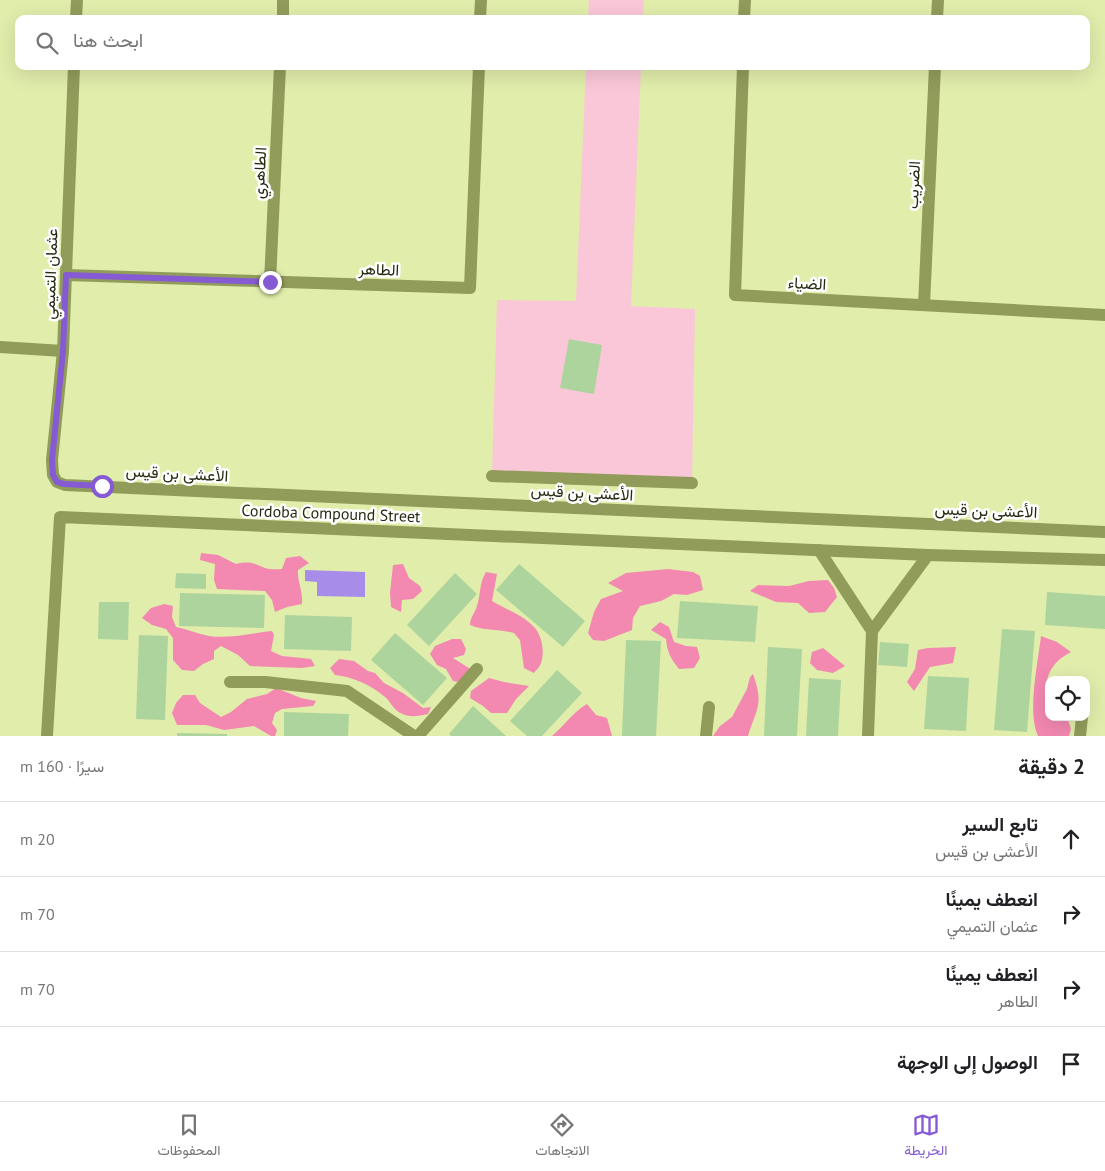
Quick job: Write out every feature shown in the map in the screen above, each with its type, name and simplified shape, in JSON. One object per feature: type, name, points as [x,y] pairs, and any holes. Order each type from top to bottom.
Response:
[{"type":"street","points":[[76,15],[77,0]]},
{"type":"street","points":[[282,15],[283,0]]},
{"type":"street","points":[[480,15],[481,0]]},
{"type":"street","points":[[744,15],[745,0]]},
{"type":"street","points":[[937,15],[938,0]]},
{"type":"street","name":"عثمان التميمي","points":[[57,482],[53,475],[52,460],[63,351],[74,70]]},
{"type":"street","name":"الطاهري","points":[[270,282],[280,70]]},
{"type":"street","name":"الطاهر","points":[[66,275],[470,288],[478,70]]},
{"type":"street","name":"الضياء","points":[[743,70],[735,295],[1105,315]]},
{"type":"street","name":"الضريب","points":[[924,305],[935,70]]},
{"type":"street","points":[[0,347],[63,351]]},
{"type":"street","points":[[492,476],[692,483]]},
{"type":"street","name":"الأعشى بن قيس","points":[[57,482],[64,484],[1105,532]]},
{"type":"street","name":"Cordoba Compound Street","points":[[48,736],[60,517],[928,555],[1105,560]]},
{"type":"street","points":[[819,550],[872,631]]},
{"type":"street","points":[[868,736],[872,631],[928,555]]},
{"type":"street","points":[[418,736],[476,669]]},
{"type":"street","points":[[230,682],[265,682],[347,690],[414,736]]},
{"type":"street","points":[[706,736],[709,706]]},
{"type":"street","points":[[1080,736],[1082,721]]},
{"type":"shaded area","points":[[589,0],[644,0],[643,15],[588,15]]},
{"type":"shaded area","points":[[586,70],[641,70],[631,306],[695,309],[692,483],[492,476],[497,300],[576,301]]},
{"type":"shaded area","points":[[201,553],[218,555],[236,564],[251,563],[267,569],[282,569],[286,558],[300,556],[309,563],[298,570],[302,604],[275,612],[272,600],[265,591],[217,589],[214,580],[215,564],[200,560]]},
{"type":"shaded area","points":[[403,564],[409,578],[420,586],[422,591],[413,599],[402,600],[401,612],[391,607],[390,593],[393,565]]},
{"type":"shaded area","points":[[668,569],[693,572],[700,576],[703,590],[687,595],[674,594],[661,601],[640,606],[633,618],[632,630],[604,641],[593,640],[588,633],[594,612],[601,599],[623,591],[608,583],[626,573]]},
{"type":"shaded area","points":[[305,570],[365,572],[365,597],[317,596],[317,582],[305,581]]},
{"type":"shaded area","points":[[486,572],[497,574],[492,601],[524,619],[539,634],[543,654],[540,666],[534,673],[524,668],[520,640],[514,633],[470,625],[478,602],[482,580]]},
{"type":"shaded area","points":[[828,580],[834,588],[837,597],[825,612],[809,613],[798,603],[776,602],[750,591],[758,585],[789,586],[809,581]]},
{"type":"shaded area","points":[[164,604],[173,606],[172,617],[176,627],[216,637],[272,631],[274,635],[271,651],[282,656],[311,659],[315,666],[302,668],[250,666],[238,655],[221,646],[214,651],[214,659],[194,671],[182,670],[173,660],[173,638],[166,629],[152,625],[142,618],[151,608]]},
{"type":"shaded area","points":[[660,622],[669,627],[674,642],[697,647],[700,658],[694,668],[679,669],[676,665],[668,652],[666,639],[651,630]]},
{"type":"shaded area","points":[[1041,636],[1057,642],[1071,652],[1057,662],[1048,676],[1045,676],[1045,721],[1068,721],[1071,729],[1069,736],[1038,736],[1033,714],[1034,687]]},
{"type":"shaded area","points":[[452,639],[461,639],[466,649],[464,655],[453,658],[472,670],[458,682],[453,681],[446,669],[437,665],[430,654],[435,646]]},
{"type":"shaded area","points":[[956,647],[953,663],[930,667],[914,691],[907,682],[915,669],[918,650]]},
{"type":"shaded area","points":[[823,648],[845,666],[833,673],[817,670],[810,663],[812,652]]},
{"type":"shaded area","points":[[339,659],[354,661],[368,671],[375,673],[384,683],[403,693],[423,708],[431,707],[428,714],[415,716],[402,714],[386,698],[362,682],[335,675],[330,668]]},
{"type":"shaded area","points":[[753,674],[759,700],[748,736],[713,736],[720,726],[732,717]]},
{"type":"shaded area","points":[[489,678],[529,686],[516,699],[507,713],[491,713],[470,698],[471,691]]},
{"type":"shaded area","points":[[276,688],[301,698],[316,701],[313,706],[282,709],[275,713],[272,723],[277,730],[275,736],[271,736],[254,726],[224,730],[206,725],[177,725],[172,713],[176,703],[183,695],[195,695],[200,703],[221,717],[231,712],[247,699],[267,694]]},
{"type":"shaded area","points":[[587,704],[596,715],[607,718],[612,736],[552,736],[577,711]]},
{"type":"building","points":[[569,339],[602,345],[594,394],[560,388]]},
{"type":"building","points":[[519,564],[585,621],[563,647],[496,590]]},
{"type":"building","points":[[176,573],[206,574],[206,589],[175,588]]},
{"type":"building","points":[[455,573],[477,594],[429,646],[407,625]]},
{"type":"building","points":[[1047,592],[1105,596],[1105,629],[1045,625]]},
{"type":"building","points":[[180,593],[265,595],[264,628],[179,626]]},
{"type":"building","points":[[680,601],[758,606],[755,642],[677,638]]},
{"type":"building","points":[[99,602],[129,602],[128,640],[98,639]]},
{"type":"building","points":[[285,615],[352,617],[351,651],[284,649]]},
{"type":"building","points":[[1002,629],[1035,631],[1027,732],[994,730]]},
{"type":"building","points":[[395,633],[447,678],[423,705],[371,660]]},
{"type":"building","points":[[139,635],[168,636],[165,720],[136,719]]},
{"type":"building","points":[[626,640],[661,641],[656,736],[622,736]]},
{"type":"building","points":[[880,642],[909,644],[907,667],[878,665]]},
{"type":"building","points":[[768,647],[802,649],[797,736],[764,736]]},
{"type":"building","points":[[557,670],[582,693],[542,736],[527,736],[510,721]]},
{"type":"building","points":[[928,676],[969,678],[966,731],[924,729]]},
{"type":"building","points":[[809,678],[841,680],[838,736],[806,736]]},
{"type":"building","points":[[473,706],[506,736],[451,736],[449,734]]},
{"type":"building","points":[[284,712],[349,714],[348,736],[284,736]]},
{"type":"building","points":[[177,733],[227,734],[227,736],[177,736]]},
{"type":"route","points":[[102,486],[64,484],[57,482],[53,475],[52,460],[63,351],[66,275],[270,282]]}]
